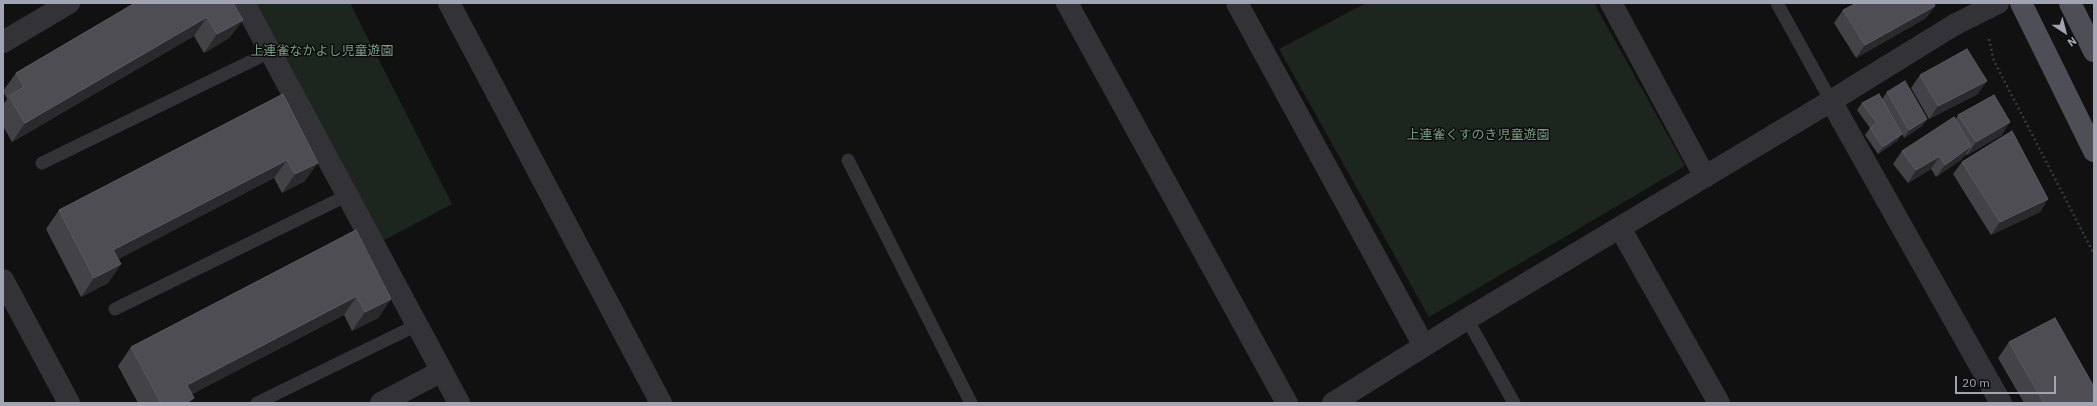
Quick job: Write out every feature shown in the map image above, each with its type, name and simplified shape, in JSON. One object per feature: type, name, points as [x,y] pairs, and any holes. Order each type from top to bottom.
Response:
[{"type":"main road","points":[[2021,3],[2094,151]]},
{"type":"main road","points":[[2070,3],[2094,51]]},
{"type":"street","points":[[3,42],[69,3]]},
{"type":"street","points":[[244,3],[459,403]]},
{"type":"street","points":[[449,3],[661,403]]},
{"type":"street","points":[[1067,3],[1287,403]]},
{"type":"street","points":[[1237,3],[1424,346]]},
{"type":"street","points":[[1611,3],[1705,177]]},
{"type":"street","points":[[1333,403],[1467,319],[1831,101],[1954,25],[1998,3]]},
{"type":"street","points":[[1831,101],[2002,403]]},
{"type":"street","points":[[1620,228],[1719,403]]},
{"type":"street","points":[[3,280],[69,403]]},
{"type":"street","points":[[381,403],[442,371]]},
{"type":"lane","points":[[1776,3],[1831,101]]},
{"type":"lane","points":[[42,162],[270,52]]},
{"type":"lane","points":[[848,160],[971,403]]},
{"type":"lane","points":[[115,309],[348,194]]},
{"type":"lane","points":[[1467,319],[1514,403]]},
{"type":"lane","points":[[257,403],[417,325]]},
{"type":"path","points":[[1989,38],[1994,60],[2094,254]]},
{"type":"green space","name":"上連雀なかよし児童遊園","points":[[244,3],[350,3],[452,204],[375,245]]},
{"type":"green space","name":"上連雀くすのき児童遊園","points":[[1366,3],[1594,3],[1685,166],[1429,317],[1279,49]]},
{"type":"building","points":[[135,3],[233,3],[243,20],[217,34],[207,17],[25,123],[9,96],[24,87],[16,73]]},
{"type":"building","points":[[1857,3],[1934,3],[1935,6],[1865,45],[1843,10]]},
{"type":"building","points":[[1967,49],[1987,81],[1938,106],[1920,75]]},
{"type":"building","points":[[1905,81],[1927,119],[1909,130],[1887,92]]},
{"type":"building","points":[[283,94],[318,163],[295,174],[287,160],[113,250],[121,264],[94,278],[59,210]]},
{"type":"building","points":[[1879,94],[1902,134],[1883,147],[1870,128],[1877,123],[1862,103]]},
{"type":"building","points":[[1994,95],[2010,122],[1976,142],[1958,115]]},
{"type":"building","points":[[1954,117],[1971,146],[1945,165],[1940,156],[1916,170],[1902,151]]},
{"type":"building","points":[[2012,131],[2048,199],[2000,222],[1962,162]]},
{"type":"building","points":[[356,230],[391,299],[365,312],[357,296],[187,385],[194,398],[185,403],[161,403],[131,347]]},
{"type":"building","points":[[2055,318],[2094,387],[2094,403],[2044,403],[2009,342]]}]
